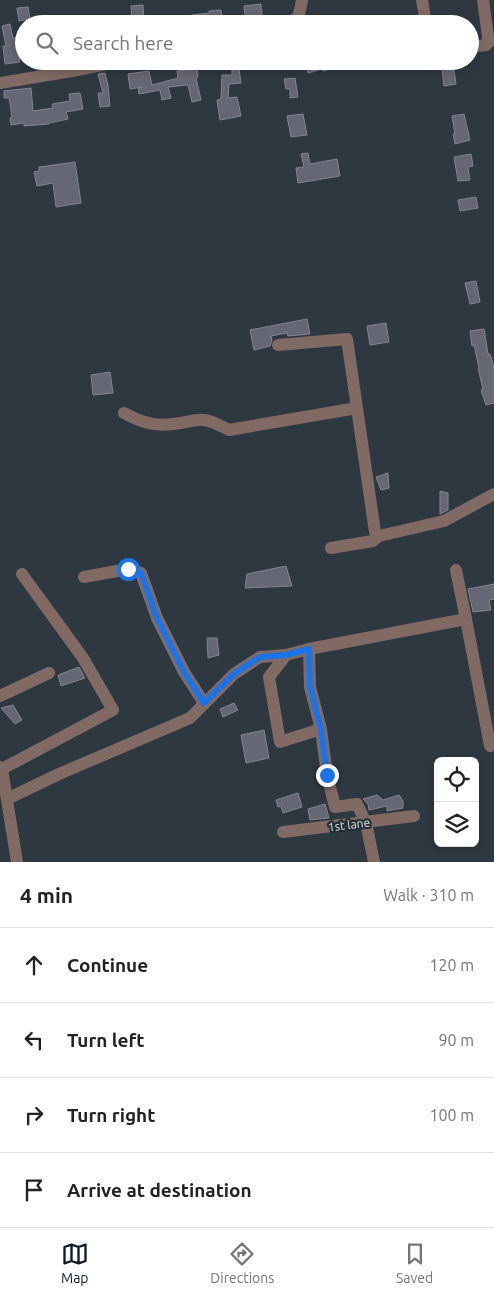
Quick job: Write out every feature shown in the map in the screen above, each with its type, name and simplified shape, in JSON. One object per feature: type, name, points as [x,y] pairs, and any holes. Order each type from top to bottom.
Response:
[{"type":"street","points":[[298,15],[302,0]]},
{"type":"street","points":[[422,0],[424,15]]},
{"type":"street","points":[[479,46],[488,43],[483,0]]},
{"type":"street","points":[[0,83],[77,70]]},
{"type":"street","points":[[278,345],[347,339],[376,532],[379,536]]},
{"type":"street","points":[[124,413],[140,422],[170,425],[201,420],[213,422],[229,430],[357,408]]},
{"type":"street","points":[[331,548],[373,541],[379,536],[444,521],[494,494]]},
{"type":"street","points":[[84,577],[128,569],[141,573],[157,618],[184,672],[204,703]]},
{"type":"street","points":[[456,570],[490,746]]},
{"type":"street","points":[[17,862],[5,826],[7,799],[1,768],[113,710],[83,658],[22,574]]},
{"type":"street","points":[[7,799],[59,774],[190,718],[234,674],[260,657],[286,655],[466,619]]},
{"type":"street","points":[[309,649],[310,687],[321,729],[327,775],[335,807],[357,804],[366,823],[374,862]]},
{"type":"street","points":[[286,655],[269,677],[280,742],[321,729]]},
{"type":"street","points":[[0,696],[49,673]]},
{"type":"street","name":"1st lane","points":[[283,832],[414,816]]},
{"type":"building","points":[[261,4],[262,15],[245,15],[244,6]]},
{"type":"building","points":[[143,5],[144,15],[132,15],[131,6]]},
{"type":"building","points":[[28,7],[29,15],[18,15],[17,8]]},
{"type":"building","points":[[221,10],[222,15],[192,15],[209,13],[209,11]]},
{"type":"building","points":[[10,24],[13,38],[15,38],[15,63],[5,64],[3,46],[6,46],[2,26]]},
{"type":"building","points":[[198,70],[198,77],[196,78],[201,100],[192,102],[188,85],[168,87],[171,98],[162,100],[160,90],[139,94],[138,88],[142,87],[130,89],[128,74],[149,71],[152,85],[178,78],[177,71]]},
{"type":"building","points":[[232,70],[239,70],[241,83],[229,84],[228,98],[237,97],[241,116],[220,120],[217,100],[221,99],[222,75],[232,75]]},
{"type":"building","points":[[308,70],[318,70],[308,73]]},
{"type":"building","points":[[442,70],[454,70],[456,84],[444,86]]},
{"type":"building","points":[[105,73],[110,106],[100,107],[98,93],[103,93],[98,74]]},
{"type":"building","points":[[295,78],[298,97],[290,98],[290,89],[286,89],[284,79]]},
{"type":"building","points":[[31,88],[33,111],[53,108],[52,104],[70,101],[69,94],[80,93],[83,109],[66,112],[68,119],[49,124],[24,126],[24,123],[11,125],[10,118],[12,117],[9,98],[4,98],[4,91]]},
{"type":"building","points":[[303,114],[307,135],[291,137],[287,116]]},
{"type":"building","points":[[464,114],[470,140],[455,144],[452,116]]},
{"type":"building","points":[[308,153],[310,164],[337,159],[340,176],[298,183],[296,168],[304,167],[301,154]]},
{"type":"building","points":[[471,154],[473,166],[468,167],[470,180],[458,181],[454,157]]},
{"type":"building","points":[[75,162],[81,203],[56,207],[53,183],[37,186],[34,172],[39,171],[39,167]]},
{"type":"building","points":[[476,197],[478,208],[460,211],[458,200]]},
{"type":"building","points":[[476,281],[480,302],[470,304],[465,283]]},
{"type":"building","points":[[307,319],[310,334],[288,336],[287,333],[271,336],[270,346],[254,350],[250,330]]},
{"type":"building","points":[[386,323],[389,342],[370,345],[367,326]]},
{"type":"building","points":[[484,329],[488,354],[490,354],[494,367],[494,403],[486,405],[481,390],[483,389],[470,331]]},
{"type":"building","points":[[110,372],[113,393],[93,395],[91,375]]},
{"type":"building","points":[[388,473],[389,488],[381,490],[376,477]]},
{"type":"building","points":[[440,491],[448,493],[448,510],[440,514]]},
{"type":"building","points":[[286,566],[292,586],[245,588],[247,574]]},
{"type":"building","points":[[494,584],[494,599],[489,600],[491,610],[473,612],[468,589]]},
{"type":"building","points":[[207,638],[217,638],[219,655],[208,658]]},
{"type":"building","points":[[79,667],[85,678],[61,686],[58,675]]},
{"type":"building","points":[[234,703],[238,710],[223,717],[220,709]]},
{"type":"building","points":[[13,705],[22,720],[15,724],[1,708]]},
{"type":"building","points":[[264,730],[269,758],[246,763],[241,735]]},
{"type":"building","points":[[298,793],[302,807],[283,813],[281,806],[278,807],[276,800]]},
{"type":"building","points":[[377,795],[383,800],[399,795],[403,801],[403,808],[387,811],[387,806],[369,810],[368,804],[363,799]]},
{"type":"building","points":[[325,804],[329,818],[310,820],[308,809]]},
{"type":"route","points":[[128,569],[141,573],[157,618],[184,672],[204,703],[234,674],[260,657],[286,655],[309,649],[310,687],[321,729],[327,775]]}]
